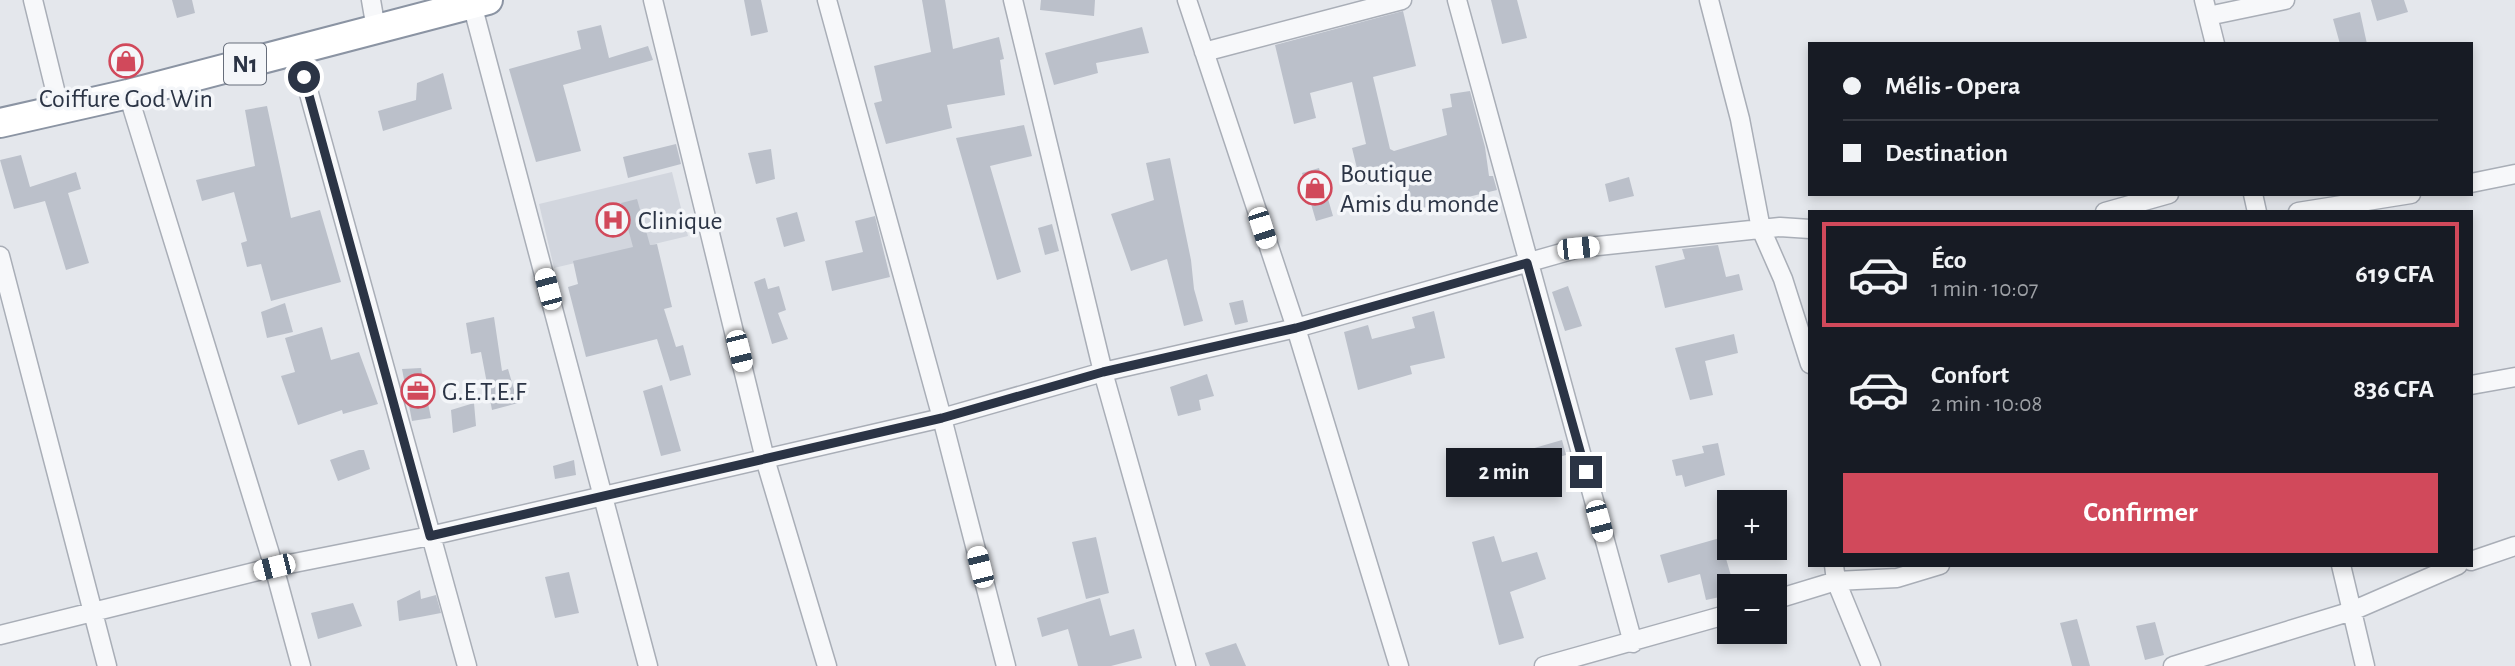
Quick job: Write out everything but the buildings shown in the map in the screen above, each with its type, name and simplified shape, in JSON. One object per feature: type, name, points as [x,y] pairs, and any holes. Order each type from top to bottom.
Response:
[{"type":"highway","name":"N1","points":[[0,123],[128,94],[480,2]]},
{"type":"street","points":[[33,0],[60,110]]},
{"type":"street","points":[[371,0],[376,29]]},
{"type":"street","points":[[653,0],[765,459],[827,666]]},
{"type":"street","points":[[827,0],[942,418],[1006,666]]},
{"type":"street","points":[[1013,0],[1103,372],[1186,666]]},
{"type":"street","points":[[1187,0],[1296,328],[1399,666]]},
{"type":"street","points":[[1204,52],[1402,0]]},
{"type":"street","points":[[1457,0],[1633,643]]},
{"type":"street","points":[[1709,0],[1740,119],[1761,229],[1783,279],[1808,358]]},
{"type":"street","points":[[2214,42],[2206,8],[2285,0]]},
{"type":"street","points":[[480,2],[648,666]]},
{"type":"street","points":[[297,50],[467,666]]},
{"type":"street","points":[[128,94],[274,567],[301,666]]},
{"type":"street","points":[[2473,183],[2515,174]]},
{"type":"street","points":[[2112,210],[2162,196]]},
{"type":"street","points":[[2311,210],[2399,196]]},
{"type":"street","points":[[0,635],[274,567],[430,536],[942,418],[1103,372],[1296,328],[1578,248],[1761,229],[1808,229]]},
{"type":"street","points":[[1,264],[107,666]]},
{"type":"street","points":[[2473,385],[2515,377]]},
{"type":"street","points":[[2473,560],[2515,546]]},
{"type":"street","points":[[1787,594],[1835,573],[1897,578],[1933,567]]},
{"type":"street","points":[[2341,567],[2365,666]]},
{"type":"street","points":[[2174,666],[2352,611],[2453,567]]},
{"type":"street","points":[[1835,573],[1871,666]]},
{"type":"street","points":[[1544,666],[1717,618]]},
{"type":"shaded area","name":"Clinique","points":[[672,172],[688,236],[554,268],[539,204]]},
{"type":"place","name":"Coiffure God Win","points":[[126,61]]},
{"type":"place","name":"Boutique Amis du monde","points":[[1315,188]]},
{"type":"place","name":"Clinique","points":[[613,220]]},
{"type":"place","name":"G.E.T.E.F","points":[[418,391]]},
{"type":"route","points":[[304,77],[430,536],[942,418],[1103,372],[1296,328],[1527,263],[1586,472]]}]
